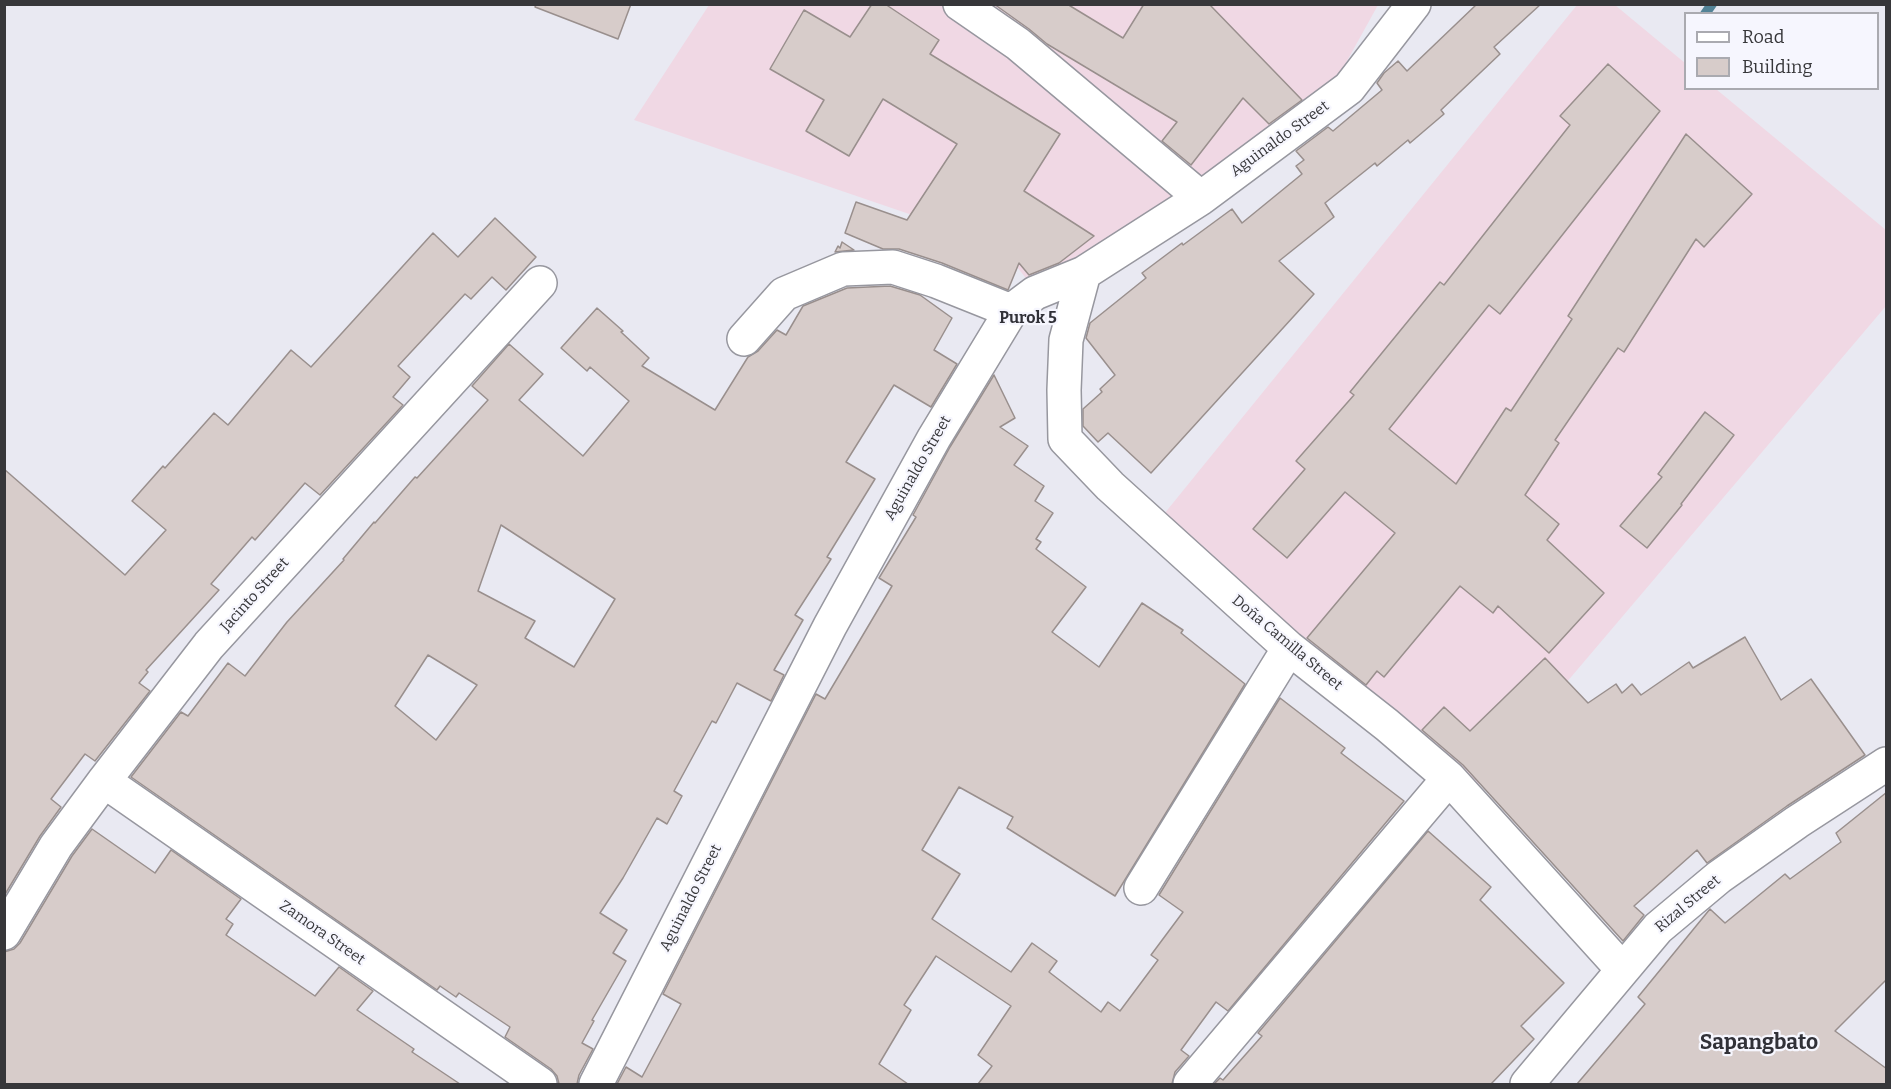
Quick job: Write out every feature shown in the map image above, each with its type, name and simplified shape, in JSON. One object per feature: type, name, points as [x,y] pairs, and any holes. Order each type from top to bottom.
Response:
[{"type":"street","points":[[960,4],[1018,44],[1201,198]]},
{"type":"street","name":"Aguinaldo Street","points":[[596,1084],[830,626],[934,438],[1011,311],[1035,293],[1084,273],[1201,198],[1349,88],[1414,4]]},
{"type":"street","points":[[744,339],[784,294],[843,269],[893,267],[936,281],[1011,311]]},
{"type":"street","name":"Doña Camilla Street","points":[[1084,273],[1066,340],[1065,439],[1110,486],[1289,648],[1387,725],[1449,778],[1622,969]]},
{"type":"street","name":"Jacinto Street","points":[[4,933],[56,846],[209,645],[540,283]]},
{"type":"street","points":[[1141,888],[1289,648]]},
{"type":"street","name":"Rizal Street","points":[[1527,1084],[1658,928],[1719,877],[1797,822],[1887,764]]},
{"type":"street","points":[[1190,1084],[1449,778]]},
{"type":"street","name":"Zamora Street","points":[[104,781],[540,1084]]},
{"type":"shaded area","points":[[709,5],[1378,5],[1332,88],[1240,152],[1032,286],[1010,258],[918,217],[634,120]]},
{"type":"shaded area","points":[[1577,5],[1615,5],[1684,62],[1684,90],[1717,90],[1886,230],[1886,306],[1465,802],[1147,535]]},
{"type":"building","points":[[536,4],[631,4],[618,39],[535,7]]},
{"type":"building","points":[[872,4],[885,4],[939,40],[930,54],[1060,134],[1024,191],[1094,236],[1059,263],[1029,275],[1019,263],[1008,290],[942,263],[899,249],[883,249],[845,233],[856,202],[907,220],[957,144],[883,99],[849,156],[806,131],[824,100],[770,69],[804,10],[850,37]]},
{"type":"building","points":[[994,4],[1067,4],[1123,38],[1144,4],[1209,4],[1302,100],[1269,124],[1243,98],[1191,165],[1162,141],[1177,122],[1047,44]]},
{"type":"building","points":[[1477,4],[1541,4],[1494,47],[1500,54],[1441,110],[1444,114],[1410,143],[1408,140],[1377,166],[1375,163],[1325,203],[1334,217],[1279,261],[1314,294],[1151,473],[1108,433],[1098,442],[1083,426],[1083,409],[1102,392],[1100,389],[1115,375],[1086,338],[1090,323],[1146,278],[1142,273],[1182,243],[1183,245],[1232,209],[1242,223],[1302,174],[1296,166],[1304,160],[1296,151],[1328,127],[1333,131],[1382,90],[1377,83],[1384,73],[1398,61],[1407,71]]},
{"type":"building","points":[[1608,64],[1660,111],[1500,314],[1489,305],[1389,429],[1456,484],[1506,408],[1511,411],[1572,319],[1568,316],[1686,134],[1752,194],[1704,247],[1696,239],[1624,352],[1618,348],[1555,440],[1559,443],[1525,495],[1559,524],[1547,540],[1604,593],[1549,653],[1498,606],[1493,613],[1460,586],[1384,677],[1377,671],[1366,685],[1307,638],[1395,533],[1345,492],[1287,558],[1253,529],[1305,469],[1296,461],[1354,395],[1350,392],[1440,282],[1444,285],[1570,125],[1560,116]]},
{"type":"building","points":[[495,218],[536,257],[506,290],[492,277],[471,299],[465,294],[398,366],[410,377],[393,397],[403,405],[320,495],[305,483],[255,540],[252,537],[211,584],[219,590],[146,670],[148,672],[139,683],[150,691],[95,761],[85,754],[51,799],[61,807],[40,836],[4,896],[4,469],[125,575],[166,530],[132,501],[214,413],[228,425],[291,350],[311,367],[433,233],[458,257]]},
{"type":"building","points":[[842,242],[854,250],[835,252],[838,246],[840,248]]},
{"type":"building","points":[[890,286],[920,295],[952,318],[934,350],[957,364],[931,407],[894,385],[846,462],[875,479],[827,557],[831,559],[795,615],[803,620],[774,670],[784,675],[771,701],[737,683],[716,723],[712,721],[674,791],[682,796],[667,824],[657,818],[600,913],[627,930],[613,953],[626,961],[592,1020],[594,1021],[582,1043],[593,1049],[579,1075],[577,1084],[559,1084],[557,1076],[551,1069],[505,1037],[510,1027],[459,993],[456,997],[440,986],[437,990],[131,777],[181,712],[188,716],[228,663],[245,676],[287,622],[344,560],[374,522],[488,400],[472,386],[509,344],[543,374],[519,400],[583,456],[629,401],[590,367],[587,371],[561,348],[597,308],[649,358],[642,366],[715,410],[748,357],[758,351],[777,330],[786,335],[803,306],[847,288]],"holes":[[[501,525],[615,599],[574,667],[525,638],[535,621],[478,591]],[[428,655],[477,685],[436,740],[395,706]]]},
{"type":"building","points":[[994,375],[1015,418],[1000,427],[1028,446],[1014,465],[1044,486],[1035,501],[1053,513],[1036,539],[1041,542],[1036,549],[1086,587],[1052,632],[1099,667],[1142,603],[1183,630],[1181,633],[1245,684],[1115,896],[1007,828],[1013,817],[959,787],[922,850],[960,874],[932,919],[1011,972],[1032,943],[1057,961],[1049,972],[1101,1012],[1108,1002],[1120,1011],[1158,960],[1151,955],[1183,912],[1159,895],[1280,698],[1345,748],[1341,753],[1404,801],[1228,1011],[1216,1002],[1181,1050],[1189,1056],[1175,1072],[1172,1084],[978,1084],[992,1066],[978,1055],[1011,1006],[936,956],[904,1005],[911,1010],[879,1064],[908,1084],[617,1084],[626,1067],[642,1077],[681,1004],[663,994],[816,694],[825,699],[892,586],[879,578],[916,517],[913,515],[950,447]]},
{"type":"building","points":[[1705,412],[1734,435],[1647,548],[1620,526],[1662,477],[1658,474]]},
{"type":"building","points":[[1745,637],[1781,700],[1811,679],[1865,755],[1787,806],[1707,863],[1697,850],[1634,906],[1644,915],[1623,941],[1463,765],[1422,730],[1444,707],[1470,731],[1545,658],[1588,703],[1616,684],[1622,693],[1632,684],[1641,695],[1689,662],[1693,668]]},
{"type":"building","points":[[1887,792],[1887,979],[1835,1031],[1887,1069],[1887,1084],[1577,1084],[1645,1004],[1638,997],[1710,909],[1725,923],[1785,874],[1790,879],[1841,842],[1836,833]]},
{"type":"building","points":[[92,829],[155,873],[171,850],[241,899],[226,919],[233,924],[226,935],[315,996],[339,967],[373,991],[357,1010],[414,1049],[412,1052],[460,1084],[4,1084],[4,952],[14,949],[20,943],[72,856]]},
{"type":"building","points":[[1428,831],[1491,887],[1480,900],[1564,983],[1521,1026],[1534,1039],[1491,1084],[1214,1084],[1220,1078],[1223,1080],[1262,1036],[1258,1033]]},
{"type":"waterway","points":[[1706,12],[1712,4]]},
{"type":"district","name":"Purok 5","points":[[1028,319]]},
{"type":"district","name":"Sapangbato","points":[[1759,1043]]}]
